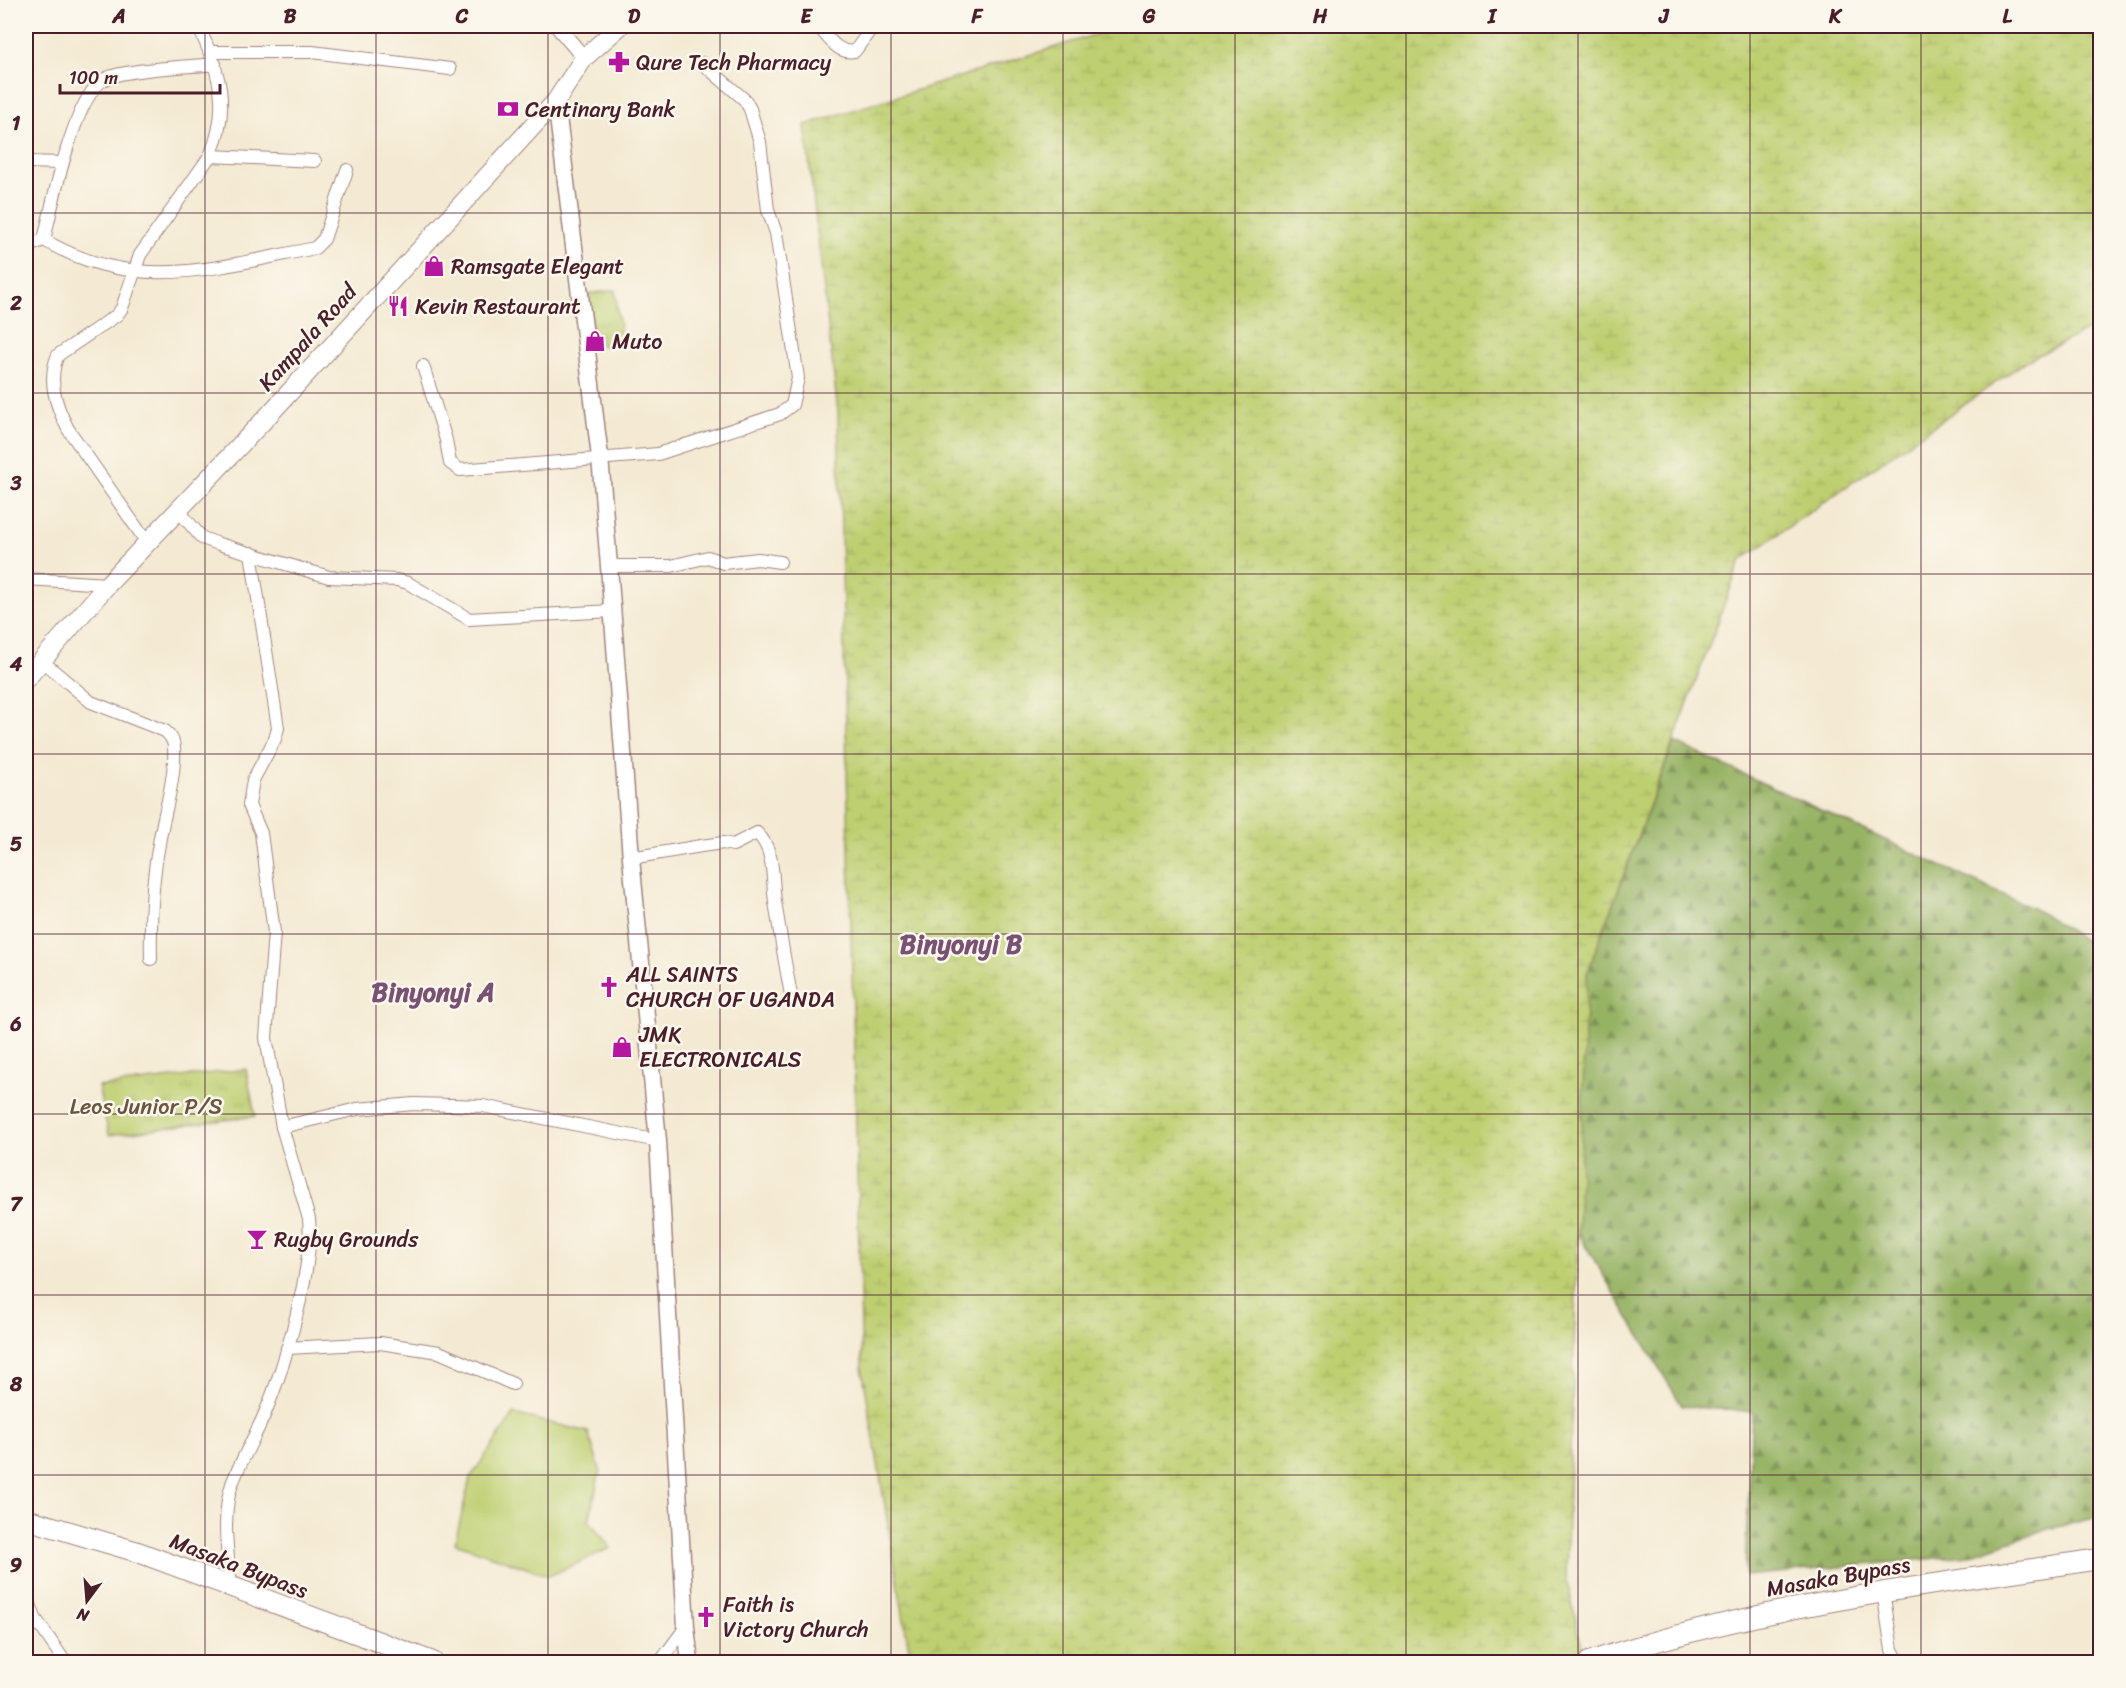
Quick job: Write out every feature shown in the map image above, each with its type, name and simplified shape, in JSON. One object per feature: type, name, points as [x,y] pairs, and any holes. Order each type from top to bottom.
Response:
[{"type":"highway","name":"Masaka Bypass","points":[[27,1519],[138,1552],[433,1662]]},
{"type":"highway","name":"Masaka Bypass","points":[[1589,1662],[1669,1637],[1745,1618],[1883,1592],[2100,1559]]},
{"type":"main road","name":"Kampala Road","points":[[26,680],[108,584],[148,544],[555,101],[585,58],[620,26]]},
{"type":"main road","points":[[555,101],[600,458],[631,858],[658,1141],[686,1628],[690,1662]]},
{"type":"street","points":[[148,544],[68,429],[60,414],[52,379],[58,355],[117,315],[125,302],[133,271],[140,255],[210,156],[222,122],[223,105],[213,58],[198,26]]},
{"type":"street","points":[[557,26],[585,58]]},
{"type":"street","points":[[818,26],[840,50],[849,52],[855,51],[873,26]]},
{"type":"street","points":[[44,240],[61,163],[92,88],[102,80],[112,76],[213,58],[312,52],[450,69]]},
{"type":"street","points":[[423,366],[446,440],[450,463],[460,470],[672,451],[780,414],[792,405],[798,378],[776,233],[768,210],[760,142],[745,100],[702,63]]},
{"type":"street","points":[[210,156],[315,160]]},
{"type":"street","points":[[26,162],[61,163]]},
{"type":"street","points":[[44,240],[82,261],[133,271],[186,272],[315,248],[324,238],[348,170]]},
{"type":"street","points":[[26,247],[44,240]]},
{"type":"street","points":[[178,510],[202,538],[329,577],[397,580],[469,619],[612,610]]},
{"type":"street","points":[[231,1588],[226,1525],[232,1485],[266,1412],[287,1348],[309,1252],[310,1235],[309,1219],[282,1127],[266,1038],[274,932],[261,832],[249,805],[253,780],[275,739],[278,728],[251,553]]},
{"type":"street","points":[[609,566],[671,566],[692,559],[708,557],[723,563],[758,559],[780,562]]},
{"type":"street","points":[[26,579],[108,584]]},
{"type":"street","points":[[42,661],[91,702],[165,731],[171,736],[174,746],[169,799],[160,837],[151,903],[151,959]]},
{"type":"street","points":[[631,858],[723,843],[733,845],[757,833],[764,840],[770,857],[776,907],[783,934],[782,954],[792,1000]]},
{"type":"street","points":[[282,1127],[357,1109],[414,1104],[483,1106],[658,1141]]},
{"type":"street","points":[[287,1348],[380,1343],[439,1352],[513,1384]]},
{"type":"street","points":[[1883,1592],[1892,1650],[1899,1662]]},
{"type":"street","points":[[26,1593],[35,1618],[65,1662]]},
{"type":"street","points":[[26,1630],[35,1618]]},
{"type":"street","points":[[660,1662],[686,1628]]},
{"type":"green space","points":[[1123,26],[2100,26],[2100,324],[2028,360],[1741,560],[1587,973],[1566,1575],[1585,1662],[911,1662],[862,1368],[838,412],[805,125]]},
{"type":"green space","points":[[615,290],[622,343],[601,346],[600,334],[593,335],[588,294]]},
{"type":"green space","points":[[1674,742],[2038,911],[2100,950],[2100,1517],[2044,1530],[1969,1555],[1745,1576],[1752,1412],[1682,1406],[1578,1233],[1587,973]]},
{"type":"green space","name":"Leos Junior P/S","points":[[246,1069],[255,1116],[109,1135],[98,1087]]},
{"type":"green space","points":[[514,1414],[588,1432],[600,1470],[589,1521],[611,1548],[549,1576],[455,1543],[470,1478]]},
{"type":"place","name":"Qure Tech Pharmacy","points":[[619,62]]},
{"type":"place","name":"Centinary Bank","points":[[508,109]]},
{"type":"place","name":"Ramsgate Elegant","points":[[434,266]]},
{"type":"place","name":"Kevin Restaurant","points":[[398,306]]},
{"type":"place","name":"Muto","points":[[595,341]]},
{"type":"place","name":"ALL SAINTS CHURCH OF UGANDA","points":[[609,987]]},
{"type":"place","name":"JMK ELECTRONICALS","points":[[622,1047]]},
{"type":"place","name":"Rugby Grounds","points":[[257,1239]]},
{"type":"place","name":"Faith is Victory Church","points":[[706,1617]]},
{"type":"district","name":"Binyonyi B","points":[[961,944]]},
{"type":"district","name":"Binyonyi A","points":[[433,992]]}]
